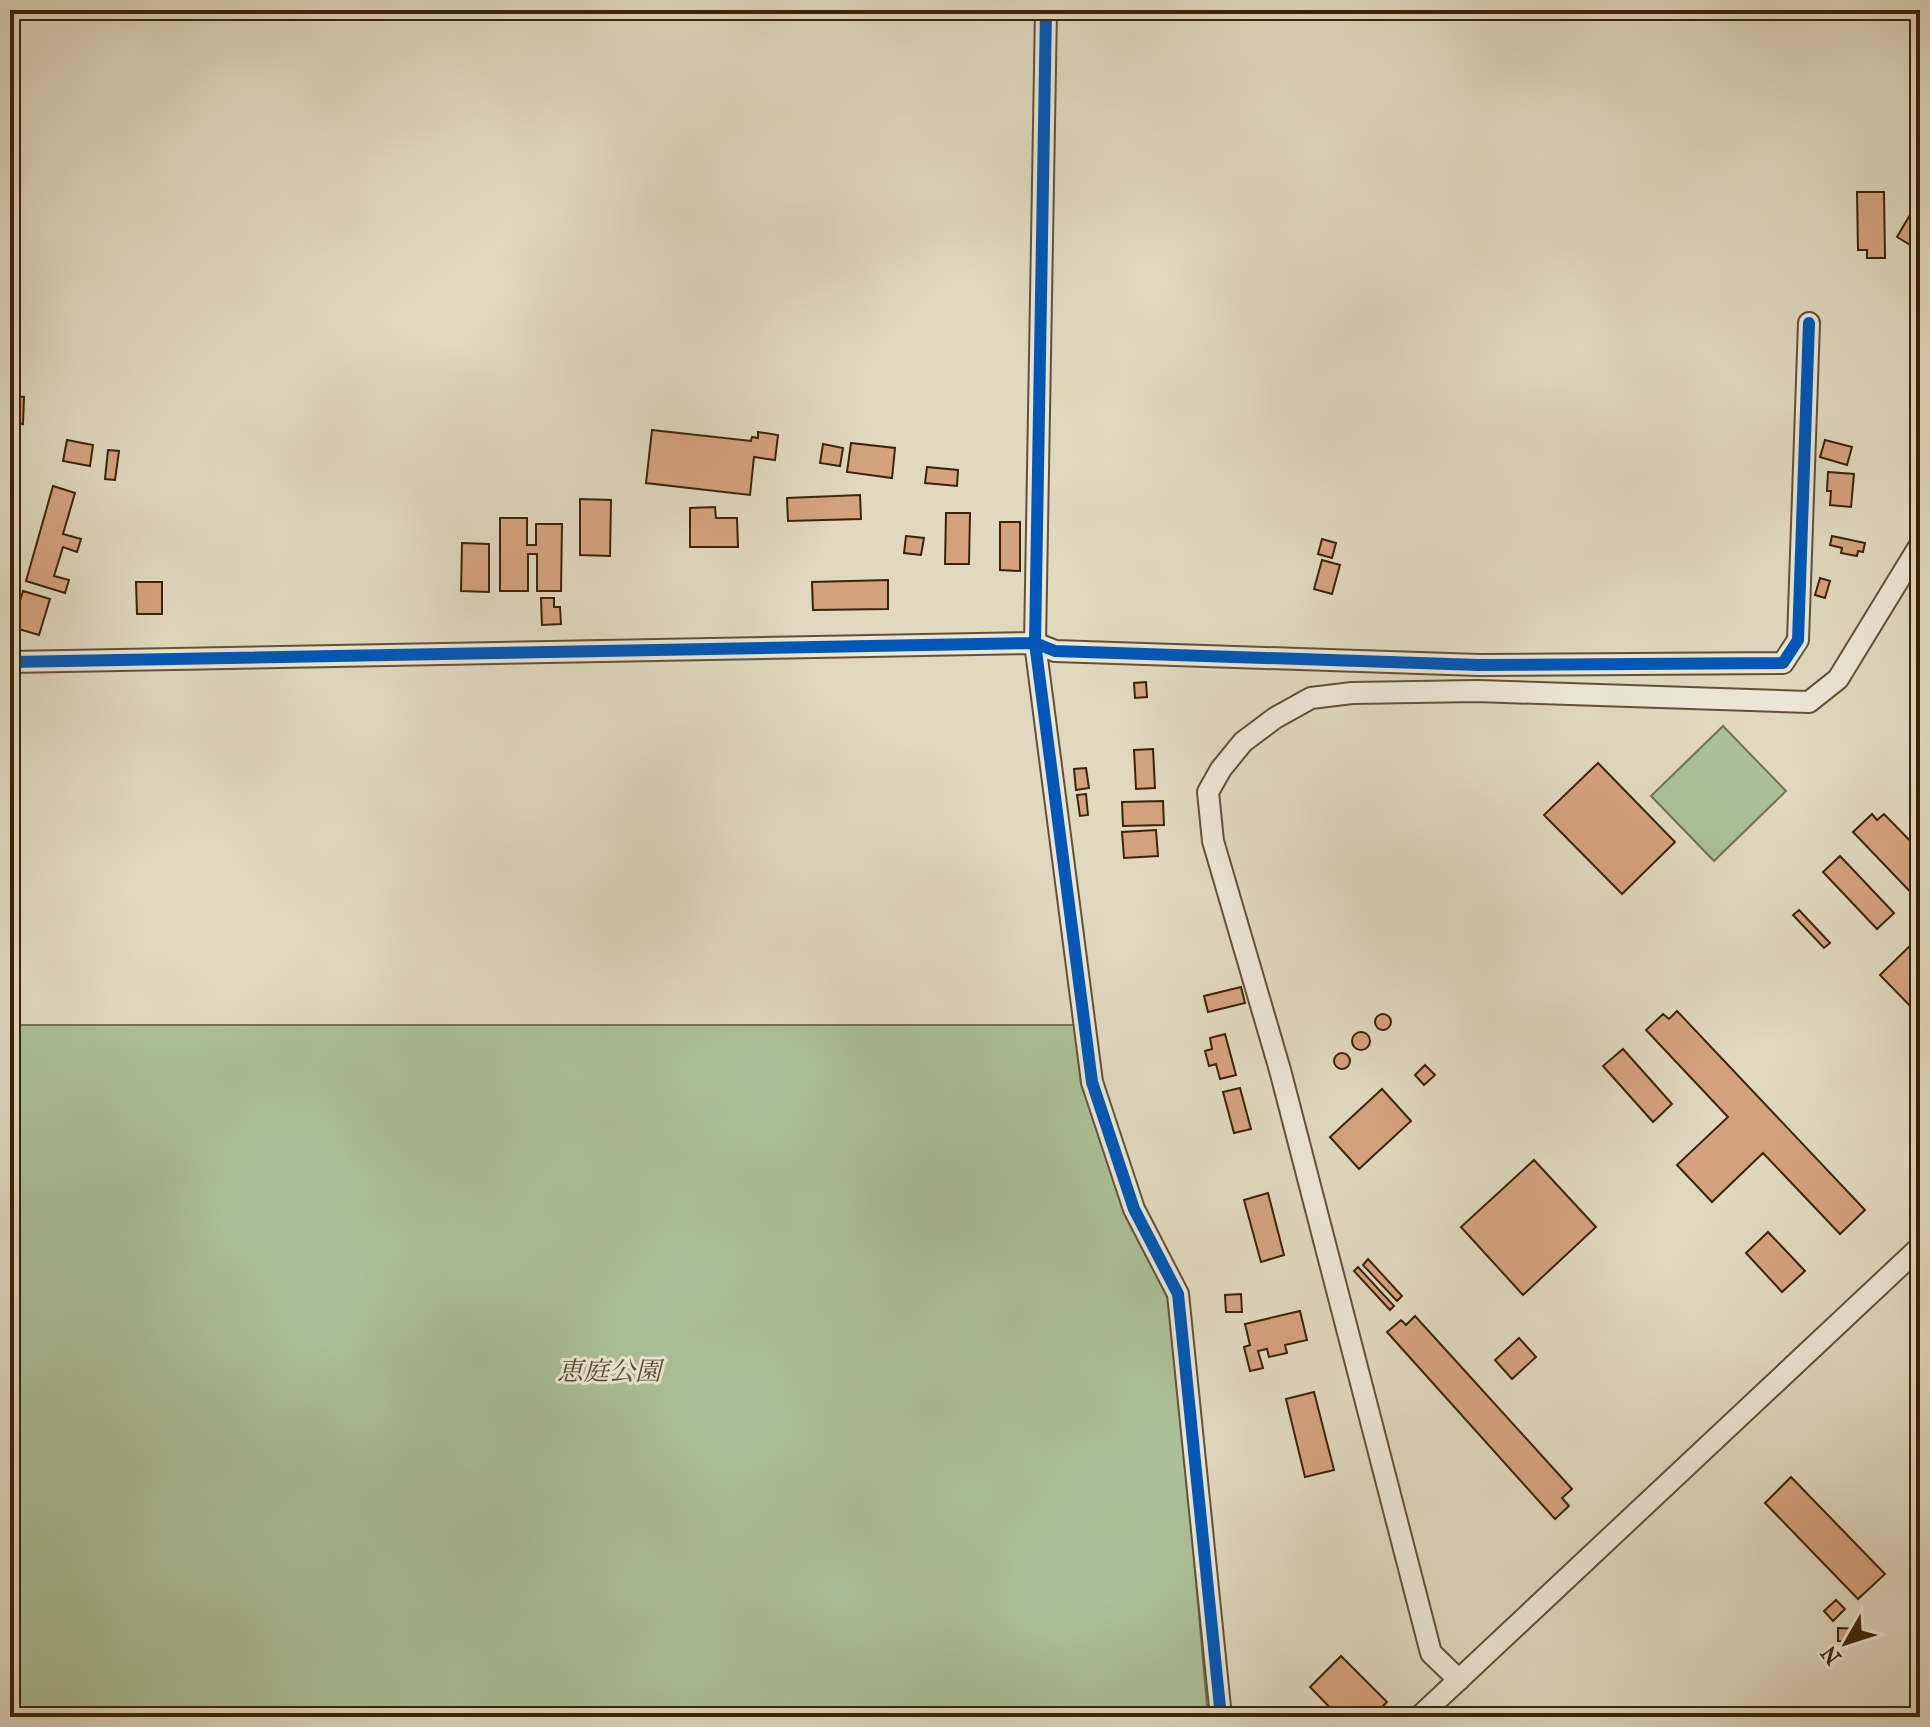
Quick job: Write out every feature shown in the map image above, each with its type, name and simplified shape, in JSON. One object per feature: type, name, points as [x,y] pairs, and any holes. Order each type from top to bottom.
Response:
[{"type":"street","points":[[1046,10],[1035,643],[1092,1082],[1134,1209],[1178,1294],[1221,1717]]},
{"type":"street","points":[[10,662],[1035,643],[1055,651],[1463,665],[1783,663],[1798,640],[1809,323]]},
{"type":"street","points":[[1459,1680],[1431,1653],[1280,1070],[1213,841],[1208,792],[1221,769],[1243,742],[1275,718],[1311,698],[1352,693],[1477,691],[1809,702],[1838,679],[1920,545]]},
{"type":"street","points":[[1419,1717],[1920,1247]]},
{"type":"green space","points":[[1723,726],[1786,791],[1714,861],[1651,796]]},
{"type":"green space","name":"恵庭公園","points":[[10,1025],[1075,1025],[1081,1083],[1127,1212],[1171,1295],[1208,1717],[10,1717]]},
{"type":"building","points":[[1857,192],[1884,192],[1885,258],[1867,258],[1867,250],[1858,250]]},
{"type":"building","points":[[1920,198],[1920,233],[1912,246],[1897,237]]},
{"type":"building","points":[[16,396],[24,397],[23,424],[15,423]]},
{"type":"building","points":[[652,430],[751,441],[752,437],[758,438],[758,432],[778,435],[775,460],[754,457],[750,495],[646,483]]},
{"type":"building","points":[[67,440],[93,445],[90,466],[63,461]]},
{"type":"building","points":[[1825,440],[1852,447],[1847,465],[1820,457]]},
{"type":"building","points":[[851,443],[895,448],[892,478],[847,472]]},
{"type":"building","points":[[823,444],[843,448],[840,466],[820,463]]},
{"type":"building","points":[[108,450],[119,451],[115,480],[105,479]]},
{"type":"building","points":[[927,467],[958,470],[957,486],[925,483]]},
{"type":"building","points":[[1828,472],[1854,474],[1851,507],[1830,505]]},
{"type":"building","points":[[53,486],[75,493],[63,534],[81,539],[77,552],[63,547],[54,576],[69,580],[65,593],[26,581]]},
{"type":"building","points":[[860,495],[861,519],[788,521],[787,498]]},
{"type":"building","points":[[580,499],[611,500],[610,556],[580,555]]},
{"type":"building","points":[[715,507],[716,518],[737,518],[738,547],[690,547],[690,508]]},
{"type":"building","points":[[946,513],[970,513],[969,564],[945,564]]},
{"type":"building","points":[[500,518],[527,518],[527,545],[536,545],[536,524],[562,524],[561,591],[537,591],[537,554],[528,554],[528,591],[500,591]]},
{"type":"building","points":[[1000,522],[1020,522],[1020,571],[1000,570]]},
{"type":"building","points":[[906,536],[924,538],[921,555],[904,553]]},
{"type":"building","points":[[1832,536],[1865,543],[1863,552],[1858,551],[1857,556],[1841,553],[1842,548],[1830,545]]},
{"type":"building","points":[[1322,539],[1336,543],[1332,558],[1318,554]]},
{"type":"building","points":[[462,543],[489,544],[489,592],[461,591]]},
{"type":"building","points":[[1322,560],[1340,565],[1332,594],[1314,589]]},
{"type":"building","points":[[1820,578],[1830,581],[1825,598],[1815,595]]},
{"type":"building","points":[[888,580],[888,609],[813,610],[812,582]]},
{"type":"building","points":[[136,582],[162,582],[162,614],[137,614]]},
{"type":"building","points":[[23,591],[50,599],[39,635],[12,627]]},
{"type":"building","points":[[541,598],[554,598],[554,607],[560,607],[561,624],[542,625]]},
{"type":"building","points":[[1146,682],[1147,697],[1135,698],[1134,683]]},
{"type":"building","points":[[1153,749],[1155,788],[1136,789],[1134,750]]},
{"type":"building","points":[[1598,763],[1675,842],[1622,894],[1544,815]]},
{"type":"building","points":[[1086,768],[1089,788],[1076,790],[1074,769]]},
{"type":"building","points":[[1086,794],[1088,815],[1080,816],[1077,795]]},
{"type":"building","points":[[1163,801],[1164,825],[1123,826],[1122,802]]},
{"type":"building","points":[[1872,814],[1877,820],[1884,814],[1920,851],[1920,902],[1853,832]]},
{"type":"building","points":[[1156,830],[1158,856],[1124,858],[1122,832]]},
{"type":"building","points":[[1840,856],[1894,913],[1877,929],[1823,872]]},
{"type":"building","points":[[1799,910],[1830,943],[1824,948],[1793,915]]},
{"type":"building","points":[[1920,936],[1920,1005],[1914,1010],[1880,975]]},
{"type":"building","points":[[1241,987],[1245,1003],[1208,1012],[1204,996]]},
{"type":"building","points":[[1677,1011],[1865,1210],[1840,1234],[1763,1153],[1712,1202],[1677,1165],[1728,1117],[1646,1030],[1663,1014],[1669,1019]]},
{"type":"building","points":[[1380,1014],[1386,1014],[1391,1022],[1389,1028],[1380,1030],[1375,1025],[1375,1019]]},
{"type":"building","points":[[1361,1032],[1370,1041],[1361,1050],[1352,1041]]},
{"type":"building","points":[[1225,1034],[1236,1075],[1220,1079],[1216,1064],[1209,1066],[1205,1051],[1212,1049],[1210,1038]]},
{"type":"building","points":[[1623,1049],[1672,1104],[1653,1122],[1603,1066]]},
{"type":"building","points":[[1339,1053],[1345,1053],[1350,1061],[1348,1067],[1339,1069],[1334,1064],[1334,1058]]},
{"type":"building","points":[[1425,1065],[1435,1075],[1424,1085],[1415,1075]]},
{"type":"building","points":[[1240,1088],[1251,1129],[1234,1133],[1223,1092]]},
{"type":"building","points":[[1382,1089],[1411,1121],[1359,1169],[1330,1137]]},
{"type":"building","points":[[1534,1160],[1596,1227],[1523,1295],[1461,1227]]},
{"type":"building","points":[[1268,1193],[1284,1255],[1261,1262],[1244,1200]]},
{"type":"building","points":[[1768,1232],[1805,1271],[1782,1292],[1746,1253]]},
{"type":"building","points":[[1368,1259],[1402,1296],[1397,1301],[1363,1265]]},
{"type":"building","points":[[1358,1267],[1394,1306],[1390,1310],[1354,1271]]},
{"type":"building","points":[[1241,1294],[1242,1312],[1226,1312],[1225,1295]]},
{"type":"building","points":[[1300,1311],[1307,1340],[1285,1345],[1287,1353],[1269,1357],[1267,1349],[1258,1351],[1263,1368],[1250,1371],[1244,1347],[1250,1345],[1245,1324]]},
{"type":"building","points":[[1415,1316],[1572,1489],[1562,1498],[1569,1506],[1555,1519],[1387,1332],[1401,1320],[1406,1325]]},
{"type":"building","points":[[1519,1338],[1536,1357],[1512,1379],[1495,1360]]},
{"type":"building","points":[[1314,1392],[1334,1470],[1305,1477],[1286,1399]]},
{"type":"building","points":[[1791,1477],[1885,1574],[1858,1599],[1765,1503]]},
{"type":"building","points":[[1836,1600],[1845,1609],[1833,1621],[1824,1611]]},
{"type":"building","points":[[1838,1628],[1864,1629],[1863,1642],[1838,1641]]},
{"type":"building","points":[[1341,1656],[1387,1702],[1372,1717],[1339,1717],[1310,1687]]},
{"type":"cycle path","points":[[1046,10],[1035,643],[1092,1082],[1134,1209],[1178,1294],[1221,1717]]},
{"type":"cycle path","points":[[10,662],[1035,643],[1055,651],[1479,665],[1783,663],[1798,640],[1809,323]]}]
